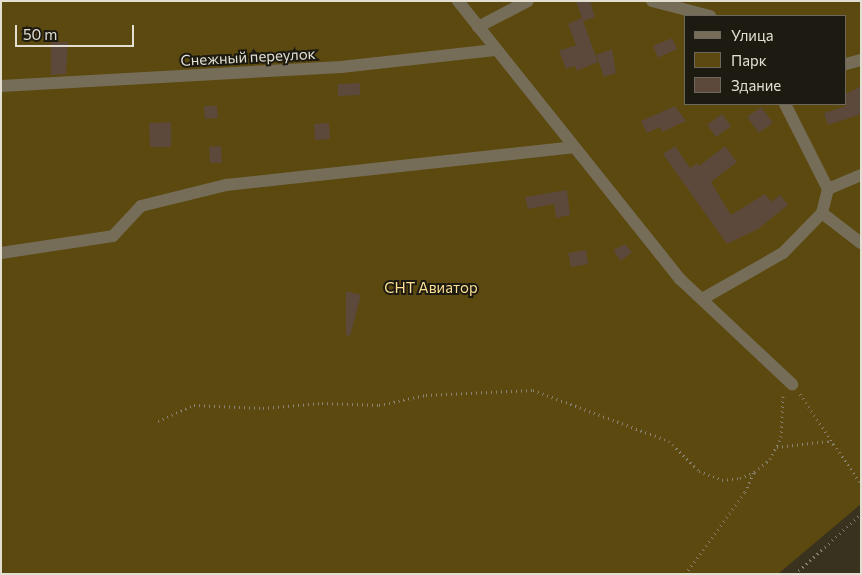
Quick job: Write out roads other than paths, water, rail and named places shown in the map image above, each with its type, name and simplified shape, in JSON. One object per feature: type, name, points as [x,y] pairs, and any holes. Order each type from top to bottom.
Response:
[{"type":"lane","points":[[458,1],[495,50],[680,279],[788,380]]},
{"type":"lane","points":[[478,27],[528,1]]},
{"type":"lane","points":[[652,1],[706,15]]},
{"type":"lane","name":"Снежный переулок","points":[[1,86],[341,67],[495,50]]},
{"type":"lane","points":[[847,64],[861,60]]},
{"type":"lane","points":[[702,299],[783,253],[822,213],[828,188],[786,105]]},
{"type":"lane","points":[[1,253],[113,236],[141,206],[226,185],[573,147]]},
{"type":"lane","points":[[828,188],[861,175]]},
{"type":"lane","points":[[822,213],[861,243]]},
{"type":"park label","name":"СНТ Авиатор","points":[[431,288]]}]
